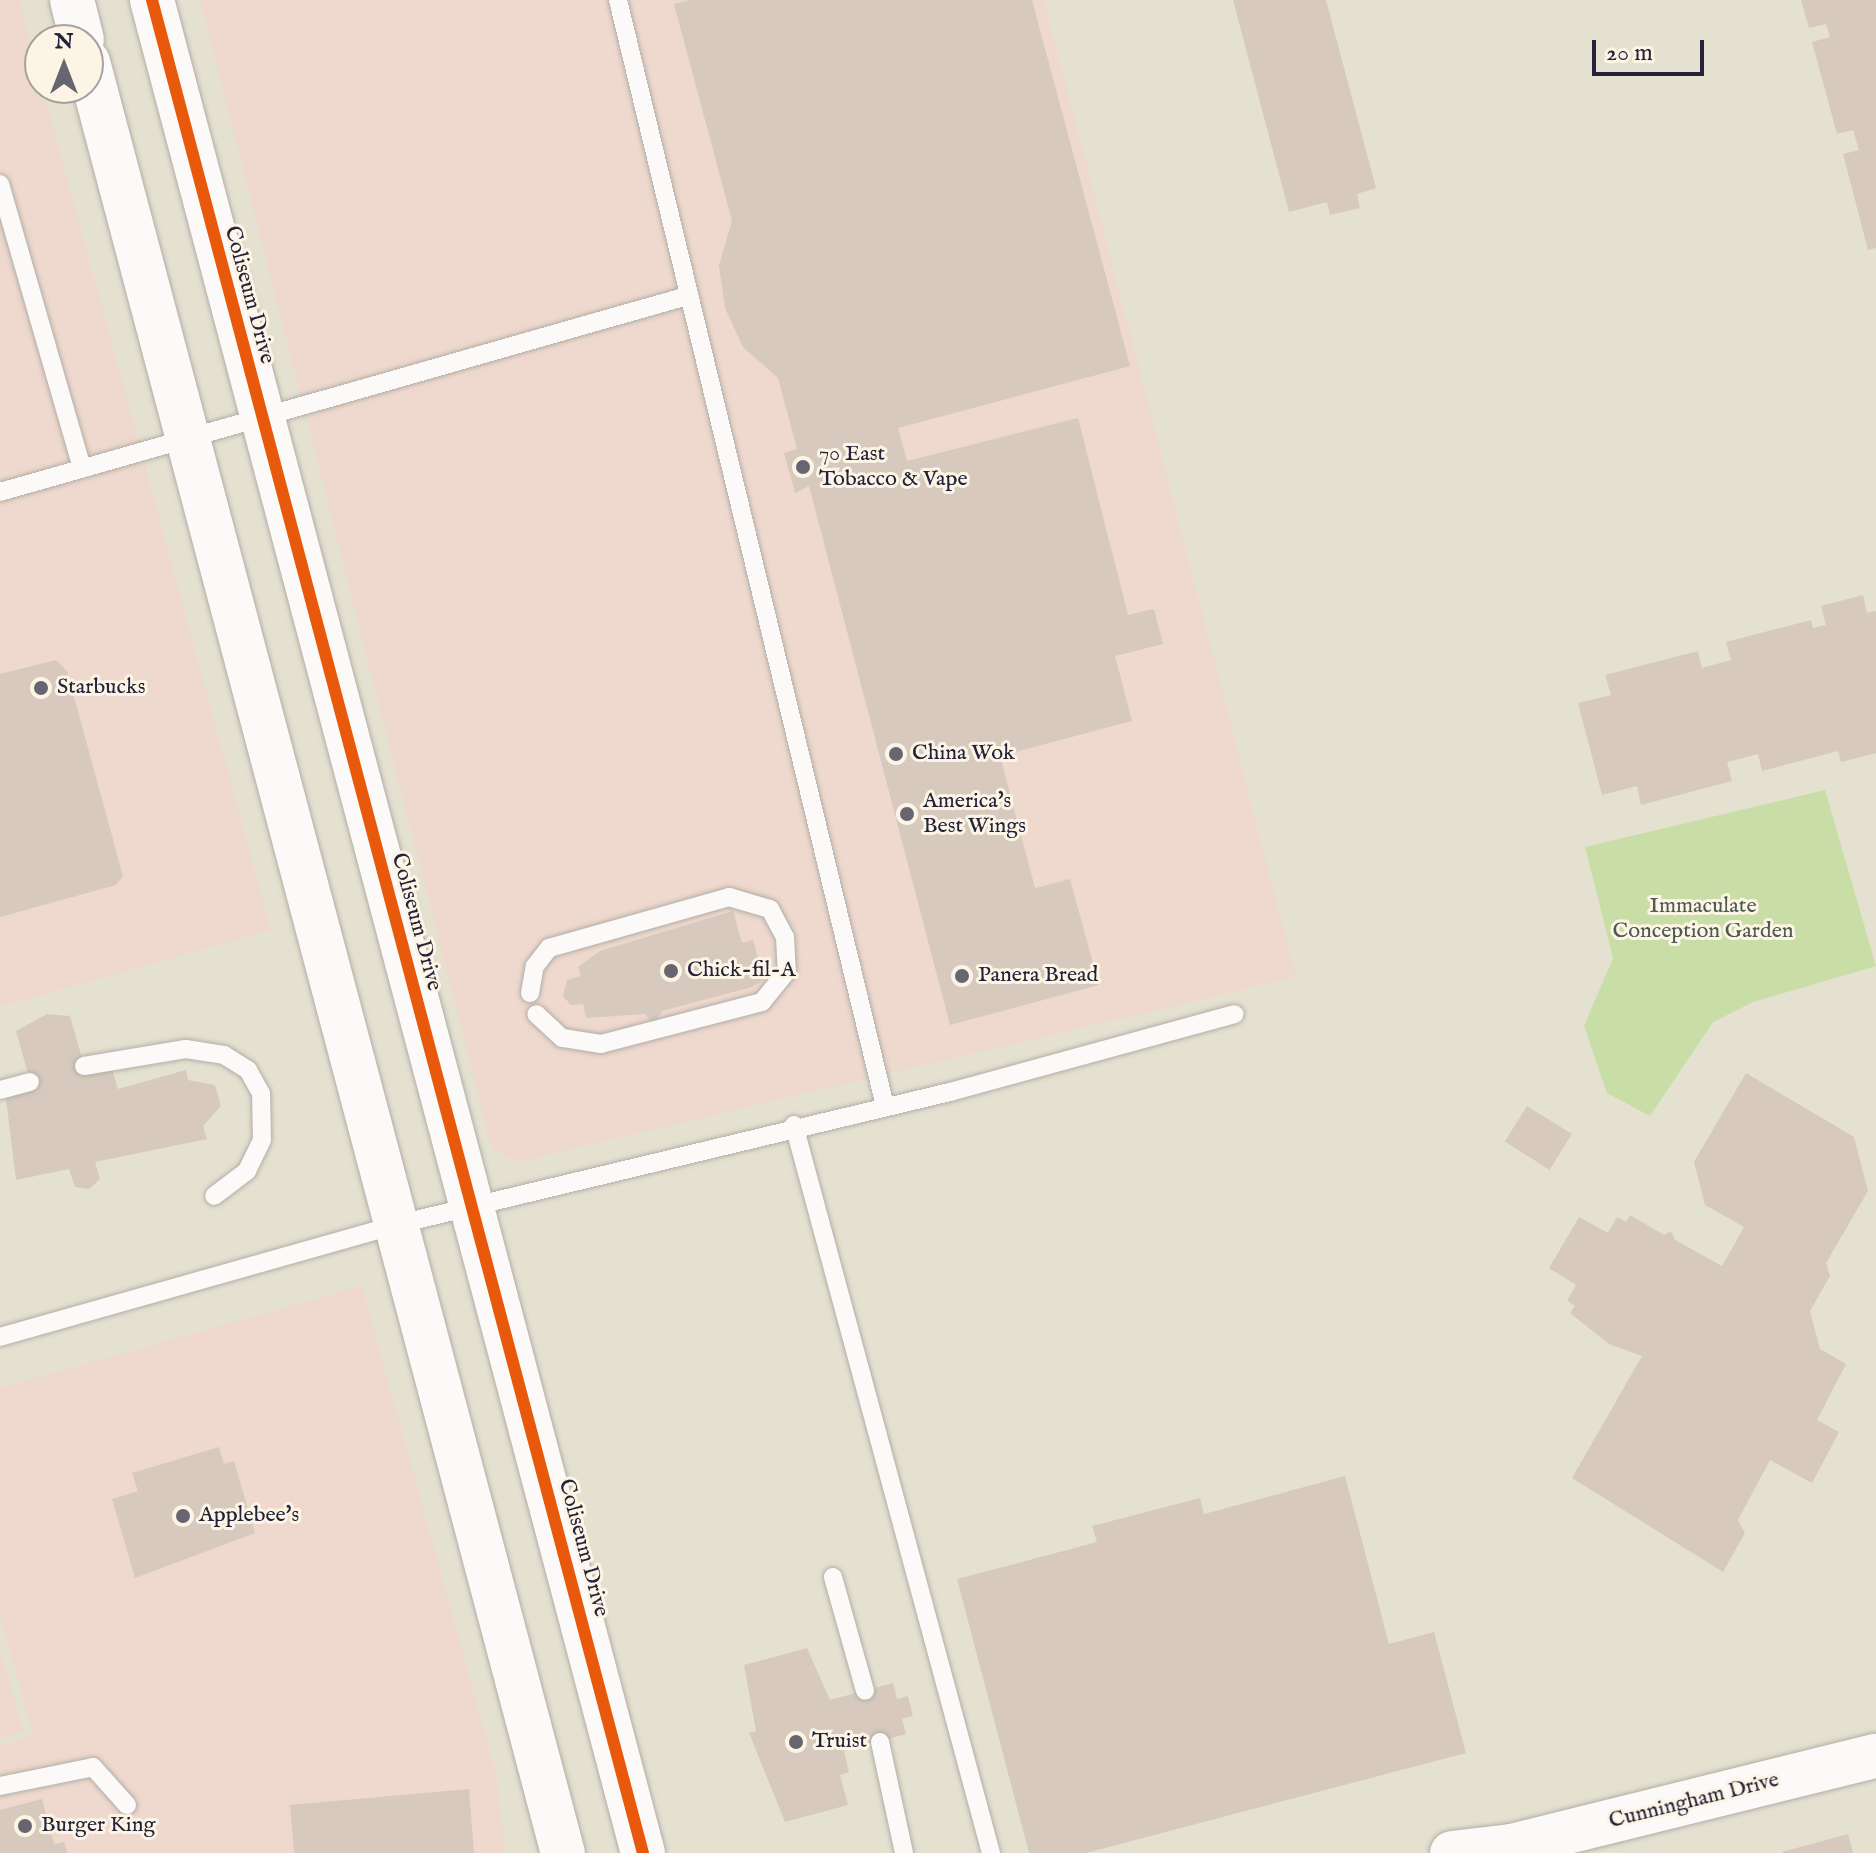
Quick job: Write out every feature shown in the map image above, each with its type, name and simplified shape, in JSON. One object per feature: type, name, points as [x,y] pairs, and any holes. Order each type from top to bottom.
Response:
[{"type":"street","points":[[72,0],[78,24]]},
{"type":"street","name":"Coliseum Drive","points":[[152,0],[643,1853]]},
{"type":"street","points":[[99,104],[563,1853]]},
{"type":"street","name":"Cunningham Drive","points":[[1452,1853],[1501,1850],[1876,1756]]},
{"type":"lane","points":[[618,0],[885,1106]]},
{"type":"lane","points":[[0,184],[82,468]]},
{"type":"lane","points":[[0,492],[260,415],[687,296]]},
{"type":"lane","points":[[530,993],[541,956],[561,942],[729,897],[758,902],[781,921],[787,971],[762,1002],[601,1044],[562,1038],[536,1014]]},
{"type":"lane","points":[[0,1337],[395,1225],[794,1125],[885,1106],[1235,1014]]},
{"type":"lane","points":[[84,1066],[186,1049],[224,1055],[248,1070],[261,1093],[262,1140],[247,1171],[214,1196]]},
{"type":"lane","points":[[0,1090],[30,1082]]},
{"type":"lane","points":[[794,1125],[991,1853]]},
{"type":"lane","points":[[833,1577],[865,1691]]},
{"type":"lane","points":[[880,1742],[904,1853]]},
{"type":"lane","points":[[0,1786],[93,1767],[127,1805]]},
{"type":"shaded area","points":[[0,0],[19,0],[26,24],[24,104],[47,104],[271,930],[0,1007]]},
{"type":"shaded area","points":[[200,0],[1044,0],[1296,977],[517,1162],[492,1149]]},
{"type":"shaded area","points":[[362,1286],[496,1773],[505,1853],[0,1853],[0,1746],[33,1735],[0,1616],[0,1388]]},
{"type":"shaded area","points":[[0,1650],[24,1731],[0,1738]]},
{"type":"green space","name":"Immaculate Conception Garden","points":[[1825,790],[1876,966],[1753,1002],[1713,1022],[1650,1116],[1607,1093],[1584,1026],[1613,958],[1585,847]]},
{"type":"building","points":[[690,0],[1032,0],[1130,366],[898,428],[907,461],[1078,418],[1128,615],[1154,609],[1163,644],[1115,656],[1132,721],[1000,756],[1035,888],[1070,879],[1099,985],[950,1025],[809,486],[795,493],[784,453],[797,449],[778,378],[743,347],[725,308],[719,265],[732,221],[674,4]]},
{"type":"building","points":[[1233,0],[1326,0],[1376,188],[1357,194],[1360,208],[1330,215],[1327,202],[1289,212]]},
{"type":"building","points":[[1801,0],[1876,0],[1876,248],[1868,250],[1843,154],[1859,150],[1853,130],[1837,134],[1812,42],[1830,37],[1826,24],[1809,28]]},
{"type":"building","points":[[1863,595],[1867,613],[1876,611],[1876,753],[1841,762],[1838,751],[1762,771],[1758,754],[1727,762],[1732,781],[1641,805],[1637,786],[1602,795],[1578,703],[1611,695],[1605,675],[1698,651],[1702,668],[1731,660],[1726,642],[1811,620],[1813,628],[1826,625],[1821,606]]},
{"type":"building","points":[[56,660],[67,671],[123,876],[116,885],[0,917],[0,674]]},
{"type":"building","name":"Chick-fil-A","points":[[733,911],[742,943],[753,940],[764,980],[752,987],[662,1011],[653,1025],[645,1014],[586,1018],[583,1004],[571,1005],[563,996],[567,980],[581,976],[578,967],[600,951]]},
{"type":"building","points":[[47,1014],[70,1016],[87,1076],[112,1069],[118,1089],[186,1070],[188,1080],[215,1085],[221,1106],[203,1126],[207,1139],[95,1162],[100,1179],[89,1189],[75,1187],[69,1169],[16,1180],[6,1099],[33,1091],[16,1031]]},
{"type":"building","points":[[1746,1073],[1854,1137],[1868,1191],[1826,1263],[1830,1276],[1810,1311],[1820,1349],[1846,1364],[1817,1420],[1839,1432],[1812,1483],[1770,1460],[1738,1520],[1745,1533],[1723,1572],[1572,1478],[1642,1356],[1609,1344],[1570,1313],[1575,1306],[1567,1301],[1576,1285],[1549,1268],[1579,1217],[1608,1233],[1617,1217],[1626,1222],[1630,1215],[1664,1235],[1671,1231],[1675,1240],[1722,1266],[1744,1227],[1705,1205],[1694,1162]]},
{"type":"building","points":[[1527,1106],[1572,1134],[1550,1170],[1505,1142]]},
{"type":"building","name":"Applebee's","points":[[219,1447],[224,1464],[234,1461],[255,1533],[135,1578],[112,1499],[138,1491],[132,1473]]},
{"type":"building","points":[[1345,1476],[1389,1644],[1434,1632],[1466,1753],[1086,1853],[1029,1853],[957,1579],[1097,1542],[1092,1526],[1200,1498],[1204,1514]]},
{"type":"building","name":"Truist","points":[[807,1648],[830,1700],[893,1683],[897,1699],[908,1696],[913,1716],[902,1719],[906,1734],[844,1751],[849,1772],[840,1775],[848,1805],[785,1822],[749,1733],[756,1731],[744,1665]]},
{"type":"building","points":[[469,1789],[474,1853],[294,1853],[290,1805]]},
{"type":"building","name":"Burger King","points":[[42,1799],[54,1844],[64,1842],[67,1853],[0,1853],[0,1810]]},
{"type":"building","points":[[1848,1834],[1853,1853],[1782,1853],[1782,1852]]},
{"type":"cycle path","points":[[152,0],[643,1853]]},
{"type":"place","name":"70 East Tobacco & Vape","points":[[803,467]]},
{"type":"place","name":"Starbucks","points":[[41,688]]},
{"type":"place","name":"China Wok","points":[[896,754]]},
{"type":"place","name":"America's Best Wings","points":[[907,814]]},
{"type":"place","name":"Chick-fil-A","points":[[671,971]]},
{"type":"place","name":"Panera Bread","points":[[962,976]]},
{"type":"place","name":"Applebee's","points":[[183,1516]]},
{"type":"place","name":"Truist","points":[[796,1742]]},
{"type":"place","name":"Burger King","points":[[25,1826]]}]
